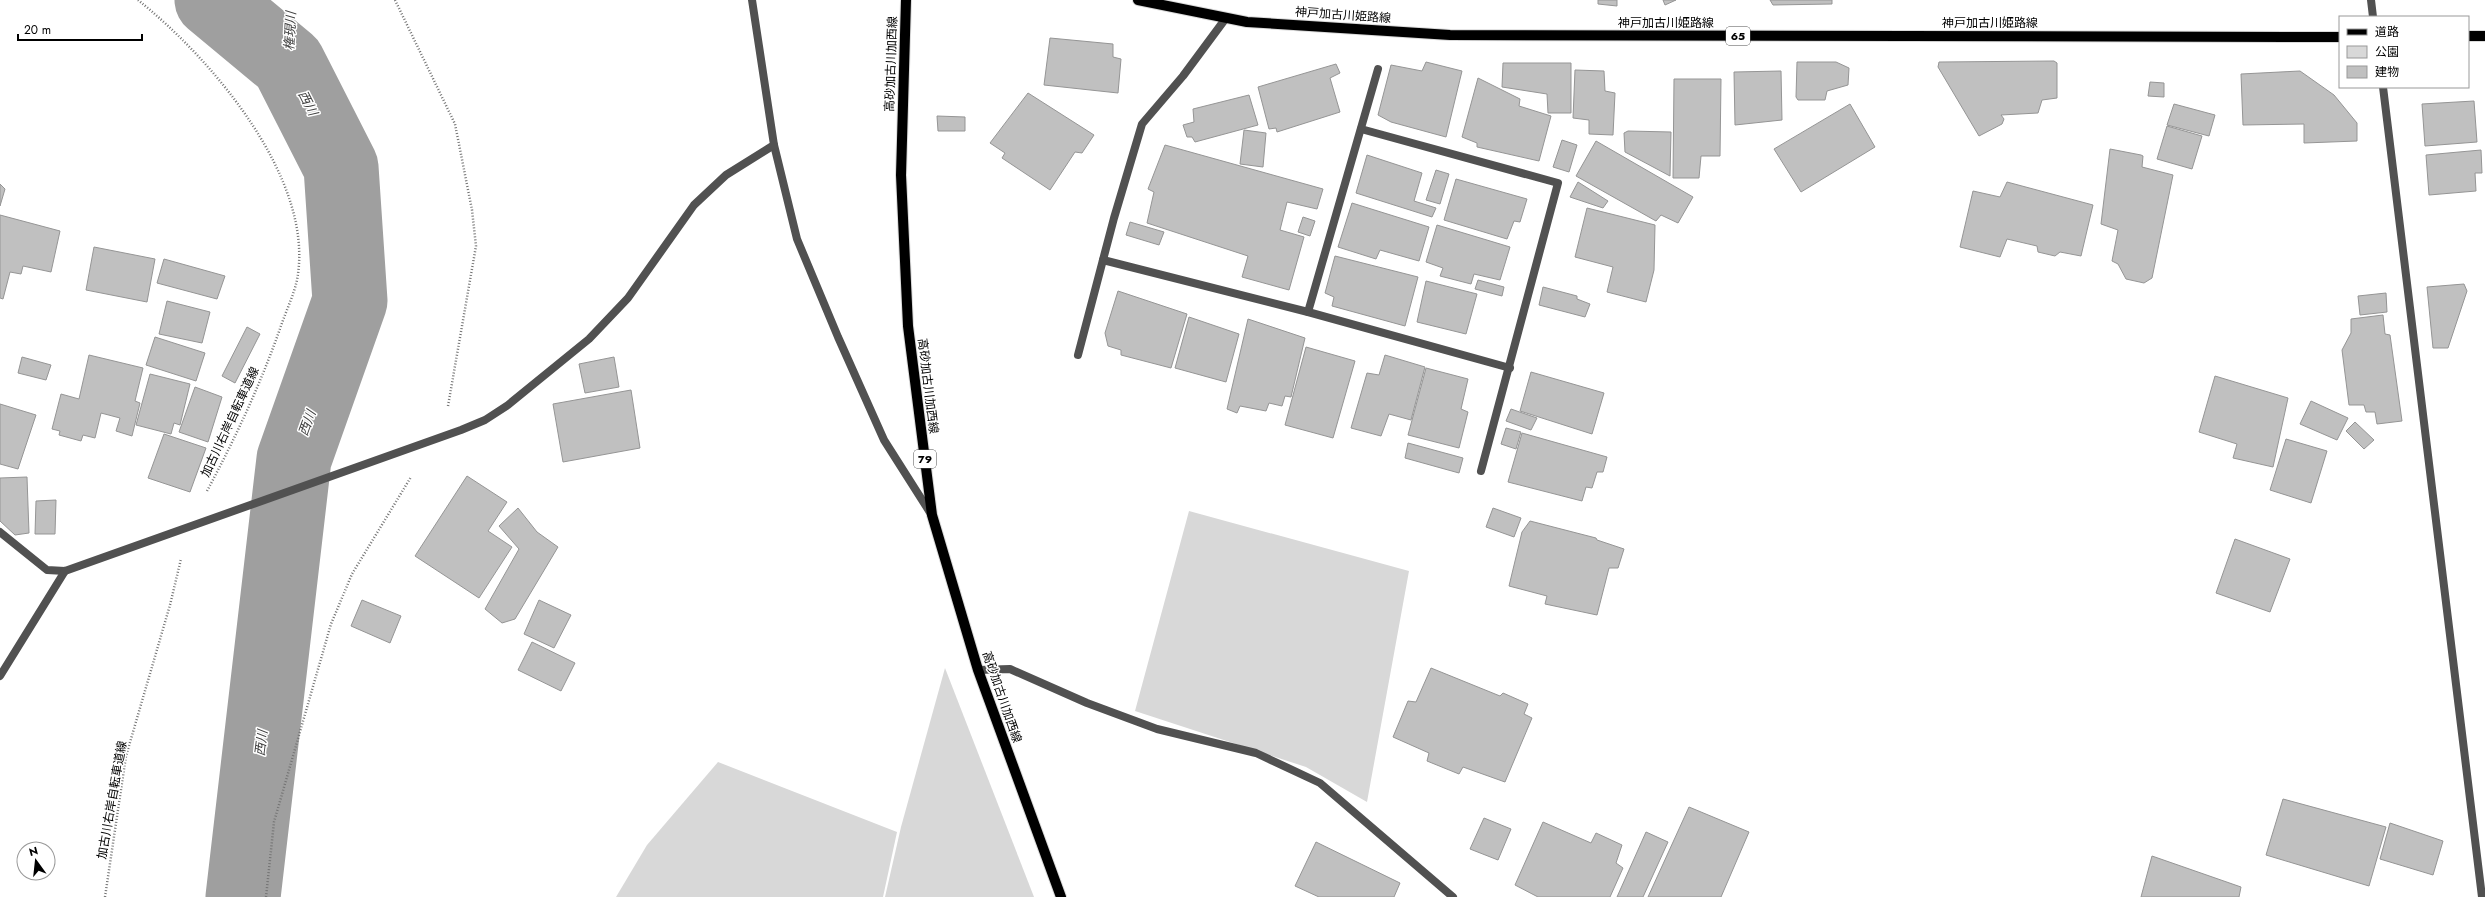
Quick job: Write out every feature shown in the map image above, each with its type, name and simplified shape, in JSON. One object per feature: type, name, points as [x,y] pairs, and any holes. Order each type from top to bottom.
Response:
[{"type":"main road","name":"高砂加古川加西線","points":[[906,0],[901,175],[907,318],[932,515],[978,670],[1061,897]]},
{"type":"main road","name":"神戸加古川姫路線","points":[[1138,0],[1247,22],[1450,35],[2339,37]]},
{"type":"main road","points":[[2469,36],[2485,36]]},
{"type":"street","points":[[752,0],[774,145],[797,239],[838,337],[884,440],[932,515]]},
{"type":"street","points":[[2371,0],[2373,16]]},
{"type":"street","points":[[1078,355],[1103,260],[1142,124],[1183,76],[1226,18]]},
{"type":"street","points":[[1308,312],[1378,69]]},
{"type":"street","points":[[2383,88],[2482,897]]},
{"type":"street","points":[[1361,128],[1558,183],[1510,368],[1481,471]]},
{"type":"street","points":[[0,532],[47,570],[65,571],[208,521],[485,420],[508,405],[589,339],[628,298],[694,205],[726,174],[774,145]]},
{"type":"street","points":[[1103,260],[1308,312],[1510,368]]},
{"type":"street","points":[[0,676],[65,571]]},
{"type":"street","points":[[978,670],[1010,669],[1087,703],[1157,729],[1256,754],[1320,783],[1453,897]]},
{"type":"path","name":"加古川右岸自転車道線","points":[[105,897],[126,756],[170,605],[188,528],[234,440],[275,343],[297,280],[299,234],[283,180],[252,123],[205,63],[138,0]]},
{"type":"green space","points":[[1189,511],[1409,571],[1367,802],[1306,767],[1135,711]]},
{"type":"green space","points":[[945,668],[1034,897],[885,897],[901,827]]},
{"type":"green space","points":[[718,762],[897,832],[883,897],[616,897],[647,845]]},
{"type":"building","points":[[1598,0],[1617,0],[1617,6],[1598,4]]},
{"type":"building","points":[[1663,0],[1676,0],[1665,5]]},
{"type":"building","points":[[1770,0],[1832,0],[1832,4],[1773,5]]},
{"type":"building","points":[[1050,38],[1113,44],[1113,57],[1121,59],[1118,93],[1044,85]]},
{"type":"building","points":[[2054,61],[2057,63],[2057,98],[2042,100],[2038,113],[2001,115],[2004,119],[2002,124],[1979,136],[1938,67],[1939,62]]},
{"type":"building","points":[[1426,62],[1462,71],[1446,137],[1391,122],[1378,115],[1391,65],[1422,71]]},
{"type":"building","points":[[1797,62],[1836,62],[1849,68],[1848,85],[1827,91],[1825,100],[1798,100],[1796,97]]},
{"type":"building","points":[[1503,63],[1571,63],[1571,113],[1548,113],[1547,94],[1502,87]]},
{"type":"building","points":[[1336,64],[1340,73],[1330,78],[1340,112],[1277,132],[1276,128],[1269,129],[1258,87]]},
{"type":"building","points":[[1575,70],[1604,71],[1605,91],[1615,93],[1613,135],[1589,134],[1589,120],[1573,118]]},
{"type":"building","points":[[1781,71],[1782,120],[1735,125],[1734,72]]},
{"type":"building","points":[[2300,71],[2334,95],[2357,123],[2357,141],[2304,143],[2304,124],[2243,125],[2241,74]]},
{"type":"building","points":[[1478,78],[1520,99],[1519,106],[1551,116],[1539,161],[1477,147],[1477,143],[1462,137]]},
{"type":"building","points":[[1674,79],[1721,79],[1720,156],[1701,156],[1699,178],[1673,178]]},
{"type":"building","points":[[2150,82],[2164,83],[2164,97],[2148,96]]},
{"type":"building","points":[[1028,93],[1094,135],[1082,153],[1075,152],[1050,190],[1002,158],[1005,153],[990,143]]},
{"type":"building","points":[[1249,95],[1258,125],[1195,142],[1192,137],[1187,137],[1183,125],[1194,122],[1193,109]]},
{"type":"building","points":[[2474,101],[2477,142],[2425,146],[2422,104]]},
{"type":"building","points":[[1850,104],[1875,147],[1801,192],[1774,149]]},
{"type":"building","points":[[2174,104],[2215,115],[2209,136],[2167,125]]},
{"type":"building","points":[[937,116],[965,117],[965,131],[938,131]]},
{"type":"building","points":[[2167,126],[2202,136],[2192,169],[2157,159]]},
{"type":"building","points":[[1244,130],[1266,133],[1263,167],[1240,164]]},
{"type":"building","points":[[1628,131],[1671,132],[1670,176],[1625,152],[1624,133]]},
{"type":"building","points":[[1562,140],[1577,145],[1569,172],[1553,167]]},
{"type":"building","points":[[1596,141],[1693,197],[1678,223],[1661,215],[1656,221],[1576,176]]},
{"type":"building","points":[[1165,145],[1323,189],[1317,209],[1287,202],[1280,230],[1304,237],[1289,290],[1242,277],[1248,256],[1147,223],[1154,192],[1148,189]]},
{"type":"building","points":[[2110,149],[2141,155],[2143,156],[2142,167],[2173,175],[2152,278],[2144,283],[2126,279],[2118,264],[2112,261],[2118,230],[2101,224]]},
{"type":"building","points":[[2481,150],[2482,173],[2475,173],[2476,191],[2429,195],[2426,155]]},
{"type":"building","points":[[1367,155],[1422,173],[1414,201],[1436,208],[1432,217],[1356,193]]},
{"type":"building","points":[[1436,170],[1449,174],[1440,204],[1426,200]]},
{"type":"building","points":[[1456,179],[1527,199],[1520,222],[1514,221],[1507,239],[1444,220]]},
{"type":"building","points":[[1578,182],[1608,201],[1603,208],[1570,197]]},
{"type":"building","points":[[2007,182],[2093,205],[2081,256],[2060,252],[2055,256],[2038,252],[2037,246],[2007,239],[2000,257],[1960,247],[1973,191],[2000,197]]},
{"type":"building","points":[[0,184],[5,189],[0,206]]},
{"type":"building","points":[[1352,203],[1429,227],[1419,261],[1380,250],[1376,259],[1338,247]]},
{"type":"building","points":[[1587,208],[1655,225],[1654,270],[1646,302],[1607,292],[1613,267],[1575,257]]},
{"type":"building","points":[[0,215],[60,231],[51,272],[23,266],[21,274],[10,272],[3,299],[0,298]]},
{"type":"building","points":[[1303,217],[1315,221],[1310,236],[1298,232]]},
{"type":"building","points":[[1130,222],[1164,232],[1159,245],[1126,235]]},
{"type":"building","points":[[1437,225],[1510,247],[1500,280],[1474,274],[1471,284],[1440,276],[1443,268],[1426,262]]},
{"type":"building","points":[[94,247],[155,259],[147,302],[86,290]]},
{"type":"building","points":[[1335,256],[1418,277],[1405,326],[1332,306],[1334,297],[1325,293]]},
{"type":"building","points":[[164,259],[225,276],[217,299],[157,283]]},
{"type":"building","points":[[1478,280],[1504,287],[1502,296],[1475,289]]},
{"type":"building","points":[[1426,281],[1477,294],[1466,334],[1417,322]]},
{"type":"building","points":[[2464,284],[2467,291],[2448,348],[2433,348],[2427,287]]},
{"type":"building","points":[[1543,287],[1577,296],[1577,299],[1590,304],[1585,317],[1539,305]]},
{"type":"building","points":[[1118,291],[1187,314],[1171,368],[1121,355],[1121,350],[1108,346],[1105,333]]},
{"type":"building","points":[[2386,293],[2387,312],[2360,315],[2358,296]]},
{"type":"building","points":[[167,301],[210,312],[202,343],[159,334]]},
{"type":"building","points":[[2383,315],[2385,334],[2390,335],[2402,421],[2377,424],[2375,412],[2366,412],[2364,405],[2349,405],[2342,350],[2351,333],[2351,319]]},
{"type":"building","points":[[1189,317],[1239,334],[1226,382],[1175,368]]},
{"type":"building","points":[[1248,319],[1305,338],[1291,397],[1285,396],[1282,406],[1269,403],[1266,411],[1240,406],[1237,413],[1227,409]]},
{"type":"building","points":[[247,327],[260,334],[235,383],[222,376]]},
{"type":"building","points":[[155,337],[205,353],[196,381],[146,365]]},
{"type":"building","points":[[1306,347],[1355,361],[1333,438],[1285,425]]},
{"type":"building","points":[[89,355],[143,368],[135,401],[140,403],[132,436],[116,431],[120,418],[101,413],[95,438],[83,435],[81,441],[59,435],[60,431],[52,429],[61,394],[79,399]]},
{"type":"building","points":[[1385,355],[1425,367],[1411,420],[1389,414],[1381,436],[1351,428],[1367,373],[1379,375]]},
{"type":"building","points":[[22,357],[51,365],[46,380],[18,373]]},
{"type":"building","points":[[614,357],[619,387],[585,393],[579,364]]},
{"type":"building","points":[[1426,368],[1468,379],[1461,409],[1468,412],[1459,448],[1408,435]]},
{"type":"building","points":[[1531,372],[1604,393],[1592,434],[1520,411]]},
{"type":"building","points":[[150,374],[190,384],[180,425],[174,423],[171,434],[136,425]]},
{"type":"building","points":[[2215,376],[2288,398],[2273,467],[2233,458],[2237,444],[2199,432]]},
{"type":"building","points":[[195,387],[222,397],[208,442],[179,432]]},
{"type":"building","points":[[631,390],[640,448],[563,462],[553,404]]},
{"type":"building","points":[[2311,401],[2348,418],[2337,440],[2300,424]]},
{"type":"building","points":[[0,404],[36,415],[18,469],[0,464]]},
{"type":"building","points":[[1511,409],[1537,418],[1531,430],[1506,421]]},
{"type":"building","points":[[2355,422],[2374,440],[2364,449],[2346,431]]},
{"type":"building","points":[[1506,428],[1521,432],[1516,449],[1501,444]]},
{"type":"building","points":[[1522,433],[1607,457],[1603,472],[1597,472],[1592,488],[1586,487],[1582,501],[1508,482]]},
{"type":"building","points":[[164,434],[206,448],[190,492],[148,478]]},
{"type":"building","points":[[2286,439],[2327,451],[2311,503],[2270,490]]},
{"type":"building","points":[[1408,443],[1463,458],[1459,473],[1405,458]]},
{"type":"building","points":[[467,476],[507,502],[488,531],[512,547],[479,598],[415,556]]},
{"type":"building","points":[[27,477],[29,533],[15,535],[0,521],[0,478]]},
{"type":"building","points":[[56,500],[55,534],[35,534],[36,501]]},
{"type":"building","points":[[518,508],[537,532],[558,547],[515,619],[502,623],[485,609],[519,549],[499,526]]},
{"type":"building","points":[[1493,508],[1521,518],[1514,537],[1486,527]]},
{"type":"building","points":[[1530,521],[1596,538],[1597,540],[1624,549],[1618,568],[1609,568],[1597,615],[1545,604],[1547,596],[1509,586],[1522,532]]},
{"type":"building","points":[[2235,539],[2290,559],[2270,612],[2216,593]]},
{"type":"building","points":[[362,600],[401,616],[390,643],[351,626]]},
{"type":"building","points":[[539,600],[571,615],[554,648],[524,634]]},
{"type":"building","points":[[532,642],[575,663],[561,691],[518,670]]},
{"type":"building","points":[[1431,668],[1500,696],[1503,693],[1528,704],[1524,714],[1532,718],[1505,782],[1463,767],[1459,774],[1427,761],[1429,753],[1393,737],[1408,701],[1416,702]]},
{"type":"building","points":[[2283,799],[2386,827],[2369,886],[2266,855]]},
{"type":"building","points":[[1689,807],[1749,832],[1721,897],[1648,897]]},
{"type":"building","points":[[1484,818],[1511,829],[1498,860],[1470,849]]},
{"type":"building","points":[[1543,822],[1591,843],[1596,833],[1622,845],[1616,863],[1623,868],[1610,897],[1538,897],[1515,885]]},
{"type":"building","points":[[2390,823],[2443,841],[2433,875],[2380,859]]},
{"type":"building","points":[[1646,832],[1668,842],[1643,897],[1617,897]]},
{"type":"building","points":[[1316,842],[1400,883],[1394,897],[1319,897],[1295,886]]},
{"type":"building","points":[[2152,856],[2241,887],[2239,897],[2141,897]]},
{"type":"waterway","name":"西川","points":[[212,0],[288,63],[341,167],[350,301],[294,459],[243,897]]},
{"type":"water label","name":"権現川","points":[[290,31]]}]
